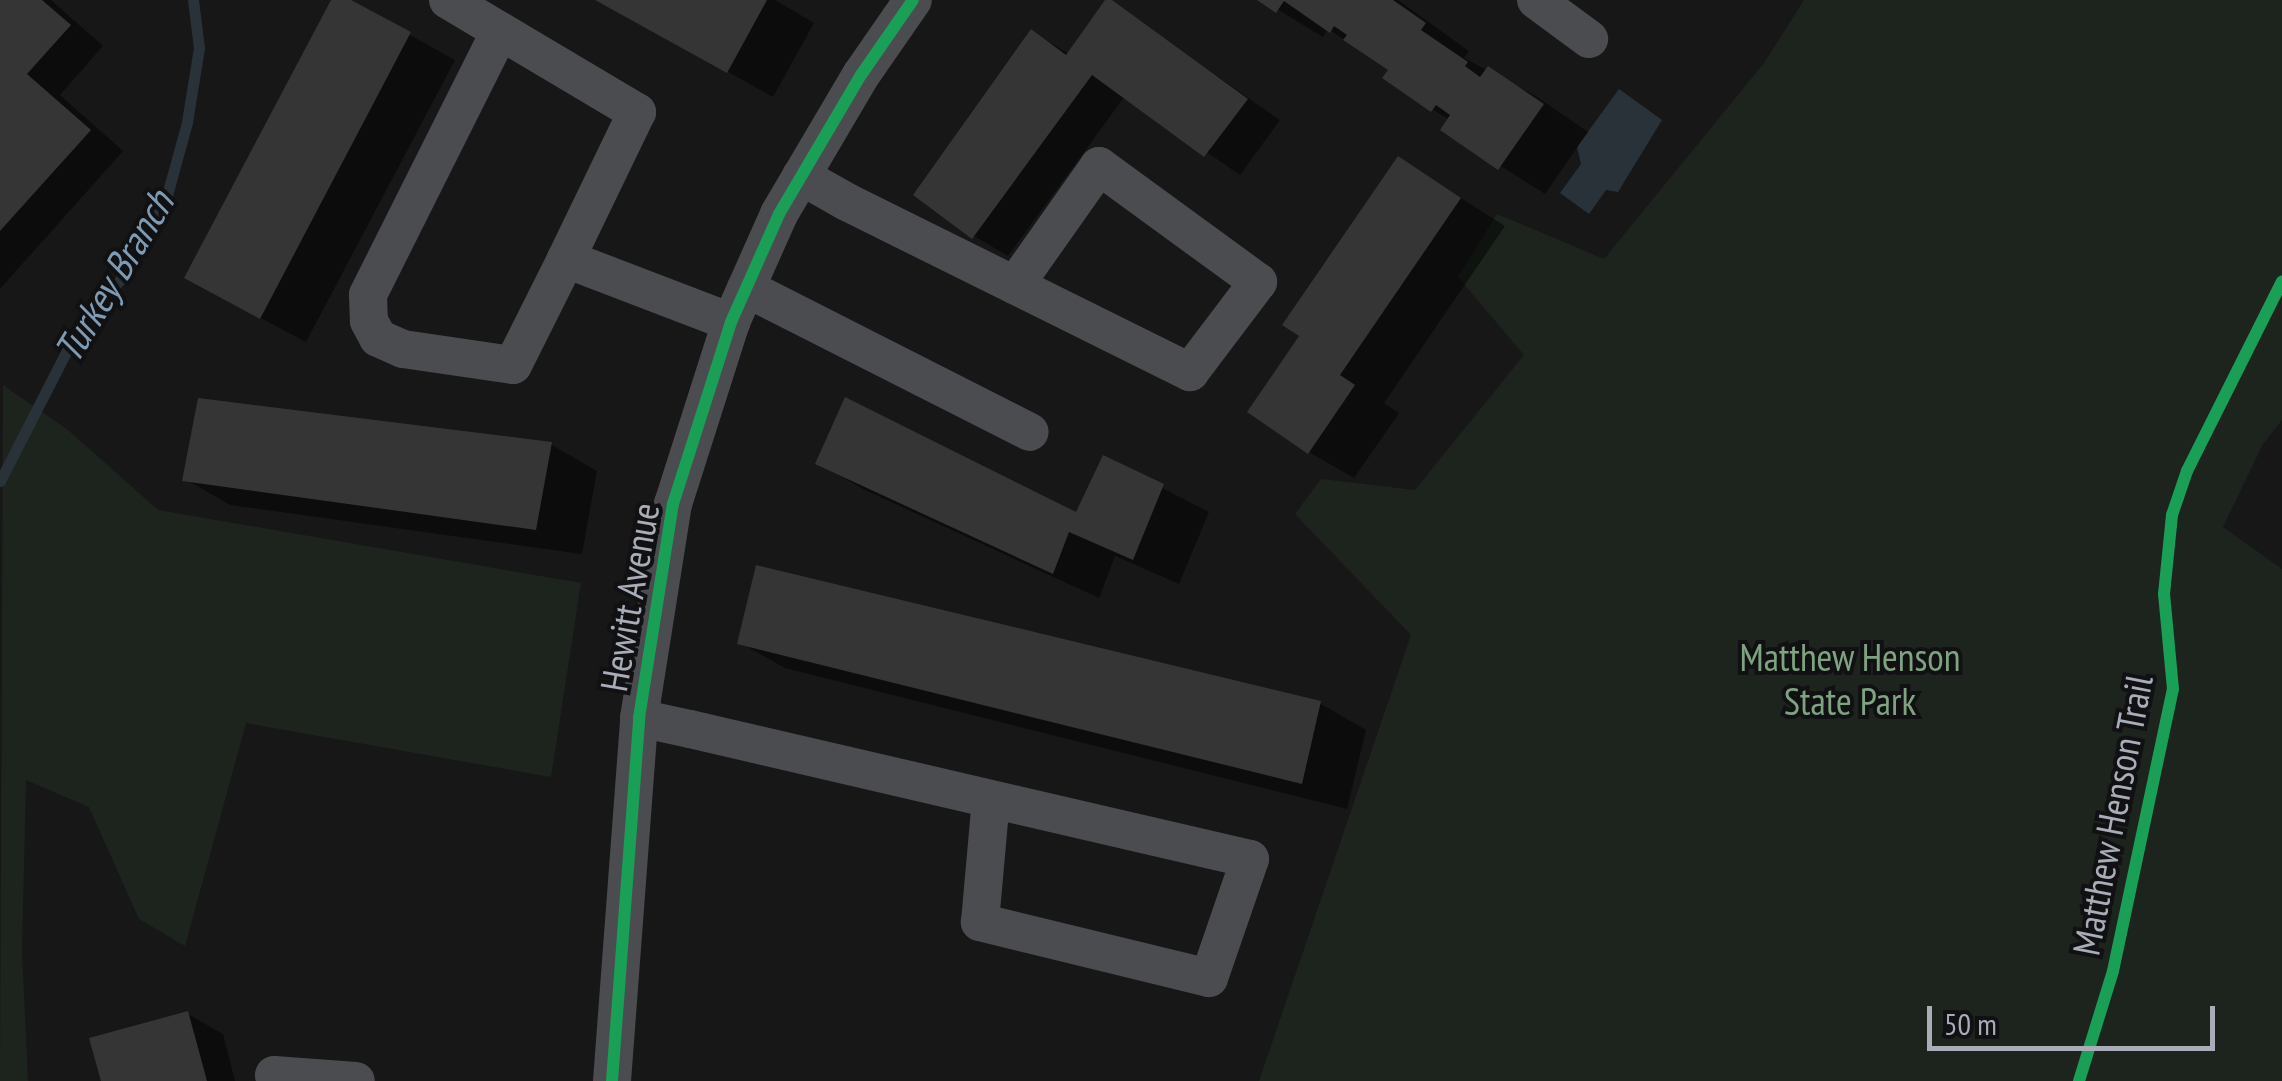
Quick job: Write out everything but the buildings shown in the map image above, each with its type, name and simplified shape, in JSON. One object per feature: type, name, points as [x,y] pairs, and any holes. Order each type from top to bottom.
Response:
[{"type":"street","points":[[448,0],[636,112],[513,365],[403,350],[378,338],[369,322],[368,295],[500,31]]},
{"type":"street","points":[[1536,0],[1590,39]]},
{"type":"street","name":"Hewitt Avenue","points":[[612,1081],[639,718],[673,504],[738,305],[801,176],[909,1]]},
{"type":"street","points":[[801,176],[1015,285],[1190,372],[1258,282],[1099,166],[1015,285]]},
{"type":"street","points":[[566,259],[738,305],[1030,432]]},
{"type":"street","points":[[639,718],[991,799],[1250,859],[1209,978],[980,922],[991,799]]},
{"type":"street","points":[[276,1081],[274,1074],[356,1081]]},
{"type":"green space","name":"Matthew Henson State Park","points":[[1804,0],[2282,0],[2282,420],[2263,444],[2223,527],[2282,569],[2282,1081],[1259,1081],[1411,635],[1295,514],[1321,479],[1415,490],[1524,355],[1458,277],[1497,214],[1604,259],[1764,63]]},
{"type":"green space","points":[[3,385],[68,430],[158,510],[581,583],[551,777],[246,723],[185,946],[139,919],[89,807],[26,780],[22,951],[28,1081],[0,1081]]},
{"type":"shaded area","points":[[1619,89],[1662,120],[1618,192],[1606,190],[1589,214],[1560,193],[1581,164],[1577,147]]},
{"type":"waterway","name":"Turkey Branch","points":[[0,481],[84,317],[120,280],[166,199],[187,122],[199,48],[193,0]]},
{"type":"cycle path","points":[[612,1081],[639,718],[673,504],[731,322],[779,214],[861,75],[913,0]]},
{"type":"cycle path","name":"Matthew Henson Trail","points":[[2079,1081],[2113,971],[2173,689],[2164,594],[2172,515],[2187,471],[2282,281]]}]
